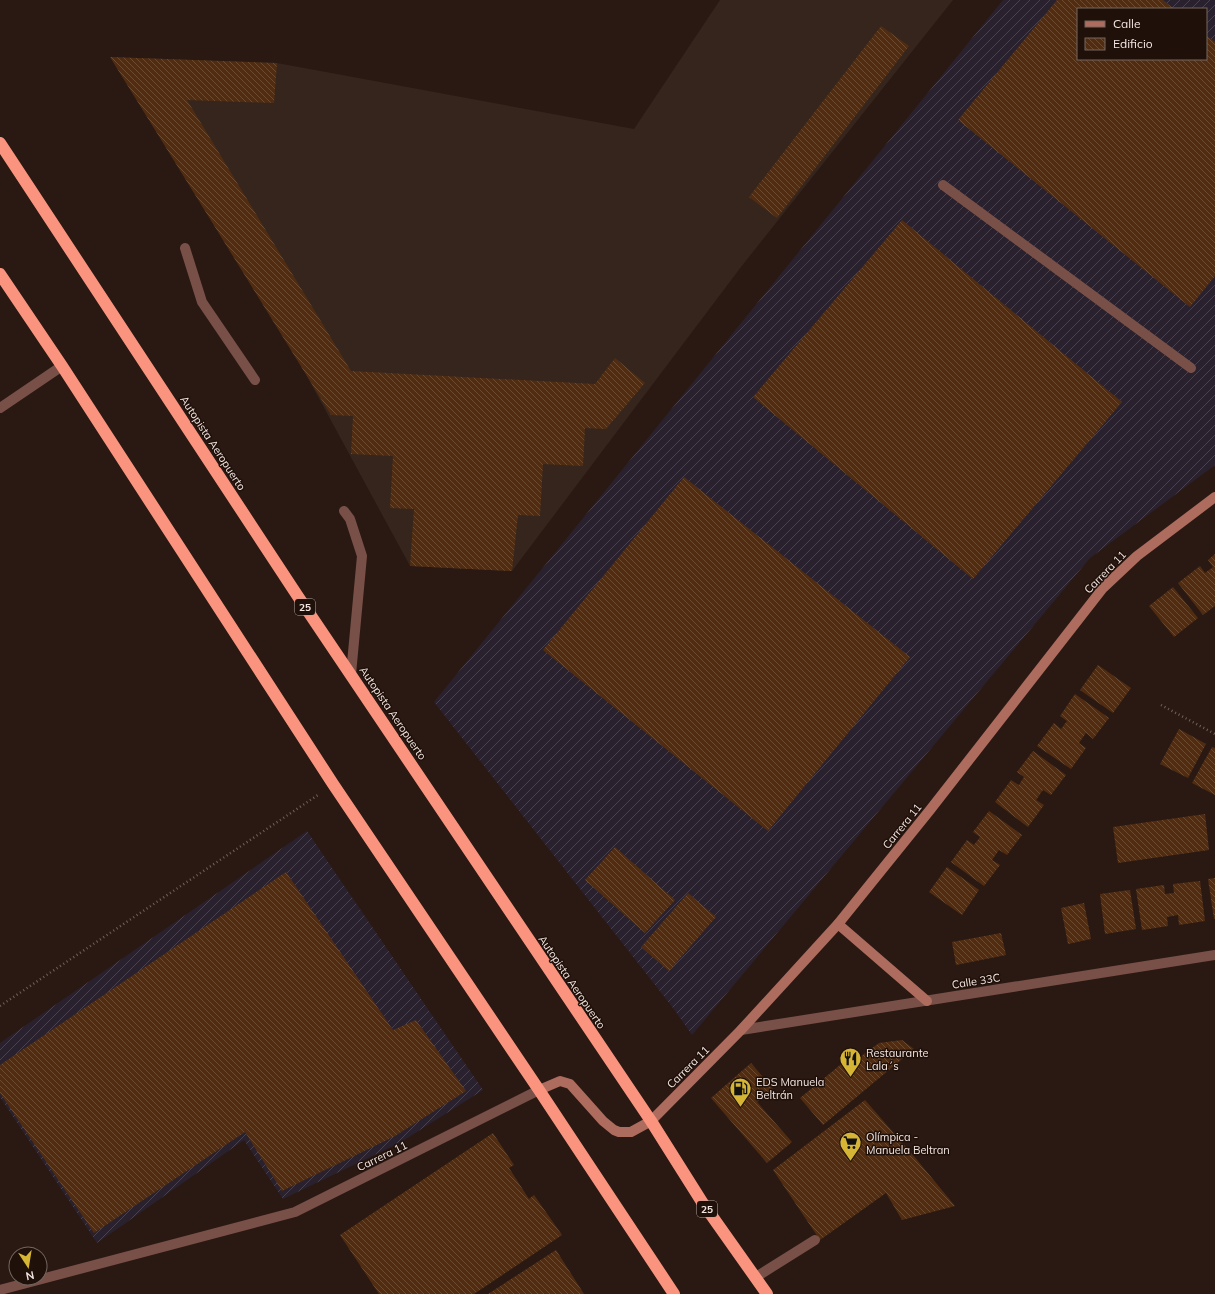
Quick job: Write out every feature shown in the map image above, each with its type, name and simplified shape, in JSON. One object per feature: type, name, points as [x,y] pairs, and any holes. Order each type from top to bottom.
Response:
[{"type":"highway","name":"Autopista Aeropuerto","points":[[0,143],[351,674],[651,1122],[702,1202],[767,1294]]},
{"type":"highway","points":[[0,274],[62,366],[333,784],[674,1294]]},
{"type":"main road","name":"Carrera 11","points":[[539,1090],[560,1082],[570,1084],[603,1121],[619,1132],[631,1132],[651,1122],[741,1030],[838,924],[930,810],[1103,588],[1137,556],[1215,497]]},
{"type":"main road","points":[[838,924],[927,1001]]},
{"type":"street","points":[[943,185],[1191,368]]},
{"type":"street","points":[[185,248],[202,302],[255,380]]},
{"type":"street","points":[[0,408],[62,366]]},
{"type":"street","points":[[344,511],[350,519],[362,556],[351,674]]},
{"type":"street","name":"Calle 33C","points":[[741,1030],[1215,955]]},
{"type":"street","name":"Carrera 11","points":[[0,1290],[295,1212],[539,1090]]},
{"type":"street","points":[[756,1278],[815,1240]]},
{"type":"path","points":[[1160,705],[1215,734]]},
{"type":"path","points":[[0,1006],[333,784]]},
{"type":"shaded area","points":[[720,0],[953,0],[741,267],[512,571],[410,566],[296,356],[110,57],[277,63],[634,129]]},
{"type":"shaded area","points":[[1003,0],[1215,0],[1215,465],[1090,558],[692,1035],[673,1008],[434,702]]},
{"type":"shaded area","points":[[307,831],[483,1090],[401,1142],[283,1199],[244,1140],[97,1243],[0,1097],[0,1043]]},
{"type":"building","points":[[1057,0],[1163,0],[1173,8],[1077,8],[1077,60],[1207,60],[1207,36],[1215,42],[1215,276],[1190,307],[958,120]]},
{"type":"building","points":[[881,26],[909,46],[777,218],[749,197]]},
{"type":"building","points":[[110,57],[277,63],[274,103],[187,100],[351,371],[595,384],[615,358],[645,383],[606,429],[585,428],[583,466],[543,464],[540,516],[518,515],[512,571],[410,566],[414,509],[390,508],[393,456],[351,454],[353,416],[331,415]]},
{"type":"building","points":[[902,220],[1122,402],[973,579],[753,397]]},
{"type":"building","points":[[684,477],[910,657],[768,831],[543,650]]},
{"type":"building","points":[[1215,554],[1215,606],[1203,615],[1178,583],[1200,566],[1205,573],[1213,567],[1208,560]]},
{"type":"building","points":[[1173,587],[1198,618],[1174,637],[1149,606]]},
{"type":"building","points":[[1098,665],[1131,688],[1113,713],[1080,690]]},
{"type":"building","points":[[1075,694],[1109,718],[1093,739],[1086,733],[1079,743],[1086,748],[1071,769],[1037,746],[1054,723],[1061,729],[1067,721],[1060,716]]},
{"type":"building","points":[[1179,729],[1206,744],[1188,778],[1160,764]]},
{"type":"building","points":[[1212,747],[1215,748],[1215,795],[1192,783]]},
{"type":"building","points":[[1033,751],[1066,775],[1051,795],[1043,790],[1036,800],[1044,805],[1028,827],[995,802],[1011,780],[1019,785],[1024,777],[1017,772]]},
{"type":"building","points":[[989,811],[1022,835],[1007,855],[999,850],[992,860],[1000,865],[984,886],[951,862],[967,840],[974,845],[980,837],[973,832]]},
{"type":"building","points":[[1205,814],[1209,850],[1118,863],[1113,827]]},
{"type":"building","points":[[615,847],[675,900],[645,933],[585,880]]},
{"type":"building","points":[[947,867],[979,890],[962,915],[929,892]]},
{"type":"building","points":[[286,872],[393,1030],[416,1020],[466,1091],[395,1136],[282,1191],[245,1132],[94,1233],[0,1093],[0,1065]]},
{"type":"building","points":[[1215,878],[1215,919],[1214,919],[1208,879]]},
{"type":"building","points":[[1200,881],[1205,921],[1179,925],[1178,915],[1167,917],[1168,926],[1142,930],[1136,889],[1164,885],[1165,894],[1174,893],[1173,884]]},
{"type":"building","points":[[1130,890],[1136,929],[1105,934],[1100,894]]},
{"type":"building","points":[[688,893],[716,917],[669,971],[641,947]]},
{"type":"building","points":[[1084,903],[1091,939],[1068,944],[1061,908]]},
{"type":"building","points":[[1001,933],[1006,955],[956,965],[952,942]]},
{"type":"building","name":"Restaurante Lala´s","points":[[902,1040],[914,1049],[823,1125],[800,1098],[851,1056],[857,1059],[879,1043]]},
{"type":"building","name":"EDS Manuela Beltrán","points":[[751,1063],[773,1089],[757,1102],[792,1142],[767,1163],[711,1098]]},
{"type":"building","name":"Olímpica - Manuela Beltran","points":[[865,1100],[955,1206],[902,1220],[886,1193],[820,1240],[773,1170]]},
{"type":"building","points":[[493,1133],[514,1165],[509,1168],[529,1199],[534,1195],[562,1235],[474,1294],[379,1294],[340,1235]]},
{"type":"building","points":[[556,1250],[584,1294],[488,1294]]},
{"type":"place","name":"Restaurante Lala´s","points":[[851,1078]]},
{"type":"place","name":"EDS Manuela Beltrán","points":[[741,1108]]},
{"type":"place","name":"Olímpica - Manuela Beltran","points":[[851,1162]]}]
